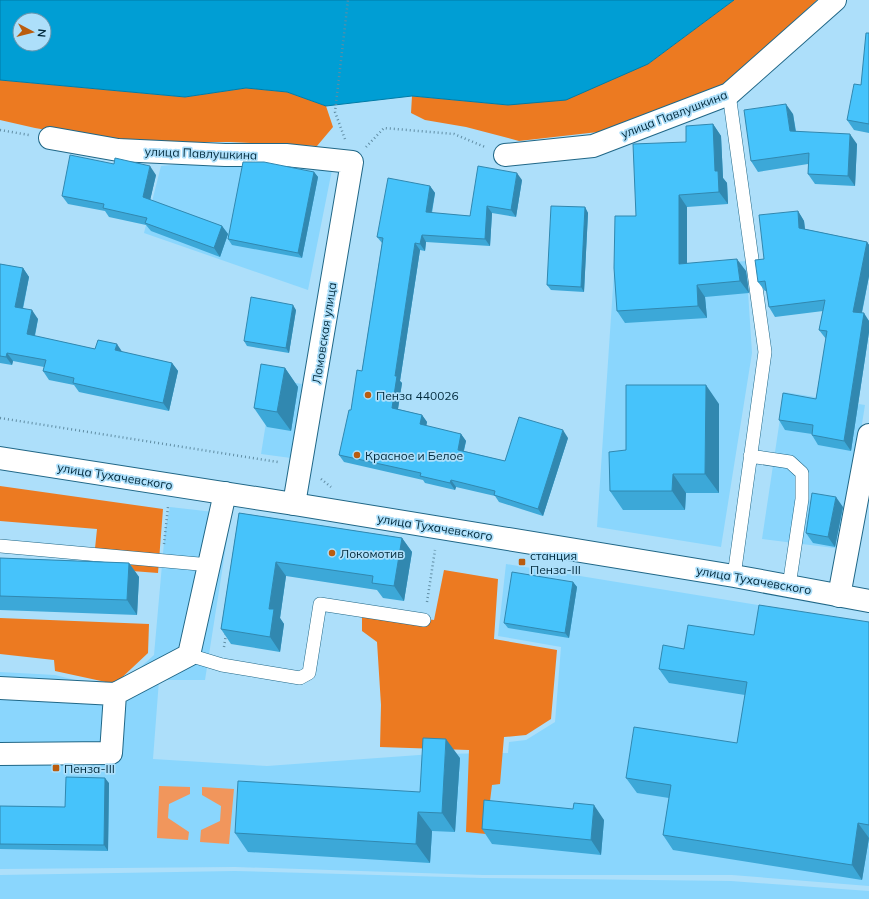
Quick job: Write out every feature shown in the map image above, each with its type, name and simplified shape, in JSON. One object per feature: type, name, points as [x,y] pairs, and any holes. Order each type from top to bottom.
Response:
[{"type":"street","name":"улица Павлушкина","points":[[505,155],[593,146],[729,94],[835,0]]},
{"type":"street","name":"улица Павлушкина","points":[[50,138],[118,150],[225,155],[286,155],[352,162]]},
{"type":"street","name":"Ломовская улица","points":[[294,504],[302,466],[352,162]]},
{"type":"street","points":[[839,596],[869,435]]},
{"type":"street","name":"улица Тухачевского","points":[[0,458],[294,504],[734,576],[869,601]]},
{"type":"street","points":[[0,688],[115,694],[189,655],[225,493]]},
{"type":"street","points":[[0,754],[111,753],[115,694]]},
{"type":"lane","points":[[729,94],[765,352],[734,576]]},
{"type":"lane","points":[[750,456],[790,462],[802,473],[802,499],[788,586]]},
{"type":"lane","points":[[0,546],[210,565]]},
{"type":"lane","points":[[189,655],[222,665],[300,678],[309,673],[320,604],[424,620]]},
{"type":"path","points":[[335,112],[348,0]]},
{"type":"path","points":[[352,162],[384,128],[454,134],[505,155]]},
{"type":"path","points":[[0,130],[50,138]]},
{"type":"path","points":[[0,418],[302,466]]},
{"type":"path","points":[[164,547],[169,502]]},
{"type":"path","points":[[428,548],[442,550]]},
{"type":"path","points":[[424,620],[435,549]]},
{"type":"path","points":[[222,665],[227,628]]},
{"type":"shaded area","points":[[0,0],[734,0],[648,64],[566,100],[508,105],[412,96],[326,106],[287,92],[246,88],[185,97],[0,80]]},
{"type":"shaded area","points":[[734,0],[817,0],[725,84],[598,132],[519,141],[466,127],[425,120],[411,113],[412,96],[508,105],[648,64]]},
{"type":"shaded area","points":[[0,80],[185,97],[246,88],[287,92],[326,106],[333,127],[317,146],[230,142],[116,142],[35,128],[0,120]]},
{"type":"shaded area","points":[[248,158],[333,165],[308,290],[144,233],[161,166]]},
{"type":"shaded area","points":[[746,261],[752,353],[721,547],[597,527],[614,272]]},
{"type":"shaded area","points":[[273,379],[302,384],[291,458],[261,454]]},
{"type":"shaded area","points":[[784,392],[865,405],[842,549],[762,539]]},
{"type":"shaded area","points":[[0,486],[163,509],[158,573],[93,568],[97,529],[0,521]]},
{"type":"shaded area","points":[[170,507],[231,514],[205,680],[159,680],[153,759],[267,766],[433,754],[508,753],[509,742],[526,740],[555,722],[561,647],[498,636],[506,564],[869,623],[869,886],[732,875],[483,875],[235,867],[0,869],[0,672],[55,675],[115,690],[154,655],[165,531]]},
{"type":"shaded area","points":[[444,570],[498,579],[494,639],[557,650],[551,719],[526,735],[504,737],[500,784],[492,785],[486,834],[466,832],[469,750],[380,747],[381,705],[377,642],[362,631],[362,610],[434,620]]},
{"type":"shaded area","points":[[0,618],[149,624],[148,653],[115,684],[55,671],[54,660],[0,654]]},
{"type":"shaded area","points":[[159,786],[190,787],[190,794],[169,804],[168,818],[189,832],[188,840],[157,838]]},
{"type":"shaded area","points":[[202,787],[234,789],[229,844],[200,842],[201,830],[220,821],[221,806],[202,795]]},
{"type":"shaded area","points":[[235,871],[483,878],[731,881],[869,891],[869,899],[0,899],[0,875]]},
{"type":"building","points":[[866,33],[869,33],[869,124],[847,120],[854,84],[861,85]]},
{"type":"building","points":[[786,104],[790,131],[850,134],[848,176],[808,174],[809,153],[751,161],[744,110]]},
{"type":"building","points":[[713,124],[715,171],[718,171],[719,192],[679,195],[679,264],[737,259],[740,281],[697,285],[698,306],[617,311],[614,268],[615,216],[636,216],[633,144],[686,142],[686,126]]},
{"type":"building","points":[[70,155],[114,164],[115,158],[150,166],[143,197],[222,226],[214,248],[145,223],[147,218],[103,208],[104,204],[62,196]]},
{"type":"building","points":[[243,162],[264,162],[314,172],[298,253],[228,239]]},
{"type":"building","points":[[478,166],[517,173],[511,210],[487,206],[485,239],[422,235],[420,244],[415,243],[395,376],[397,376],[392,408],[422,415],[420,424],[461,434],[458,450],[505,461],[519,417],[563,430],[538,509],[494,495],[495,491],[451,480],[450,483],[420,476],[421,473],[339,455],[349,410],[351,410],[357,370],[362,371],[383,238],[377,237],[388,178],[430,186],[426,212],[470,216]]},
{"type":"building","points":[[551,206],[585,207],[581,287],[547,285]]},
{"type":"building","points":[[798,211],[799,228],[867,242],[853,312],[864,313],[844,441],[812,435],[813,425],[779,420],[783,393],[816,399],[827,331],[819,330],[825,300],[769,307],[765,281],[758,282],[755,260],[764,259],[759,215]]},
{"type":"building","points":[[0,264],[23,268],[15,307],[32,310],[27,334],[95,349],[98,340],[117,344],[115,350],[172,363],[163,403],[73,383],[74,378],[43,371],[46,360],[7,353],[6,357],[0,356]]},
{"type":"building","points":[[251,297],[293,305],[286,348],[244,341]]},
{"type":"building","points":[[261,364],[285,368],[277,412],[254,408]]},
{"type":"building","points":[[626,385],[706,385],[705,474],[673,474],[672,491],[610,491],[609,452],[626,450]]},
{"type":"building","points":[[812,493],[836,497],[828,537],[806,533]]},
{"type":"building","points":[[239,513],[402,538],[394,586],[372,583],[373,576],[276,562],[269,609],[274,609],[270,637],[221,629]]},
{"type":"building","points":[[0,558],[129,563],[127,600],[0,596]]},
{"type":"building","points":[[512,572],[573,582],[565,633],[504,623]]},
{"type":"building","points":[[759,605],[869,622],[869,825],[858,823],[852,865],[663,835],[671,785],[626,778],[634,727],[737,743],[747,682],[659,669],[663,645],[684,649],[688,625],[754,635]]},
{"type":"building","points":[[423,738],[446,739],[442,813],[418,812],[416,844],[235,833],[238,781],[420,792]]},
{"type":"building","points":[[66,777],[105,778],[104,845],[0,844],[0,806],[65,807]]},
{"type":"building","points":[[484,800],[573,809],[574,803],[594,805],[591,840],[482,829]]},
{"type":"place","name":"Пенза 440026","points":[[368,395]]},
{"type":"place","name":"Красное и Белое","points":[[357,455]]},
{"type":"place","name":"Локомотив","points":[[332,553]]},
{"type":"place","name":"станция Пенза-III","points":[[522,562]]},
{"type":"place","name":"Пенза-III","points":[[56,768]]}]
